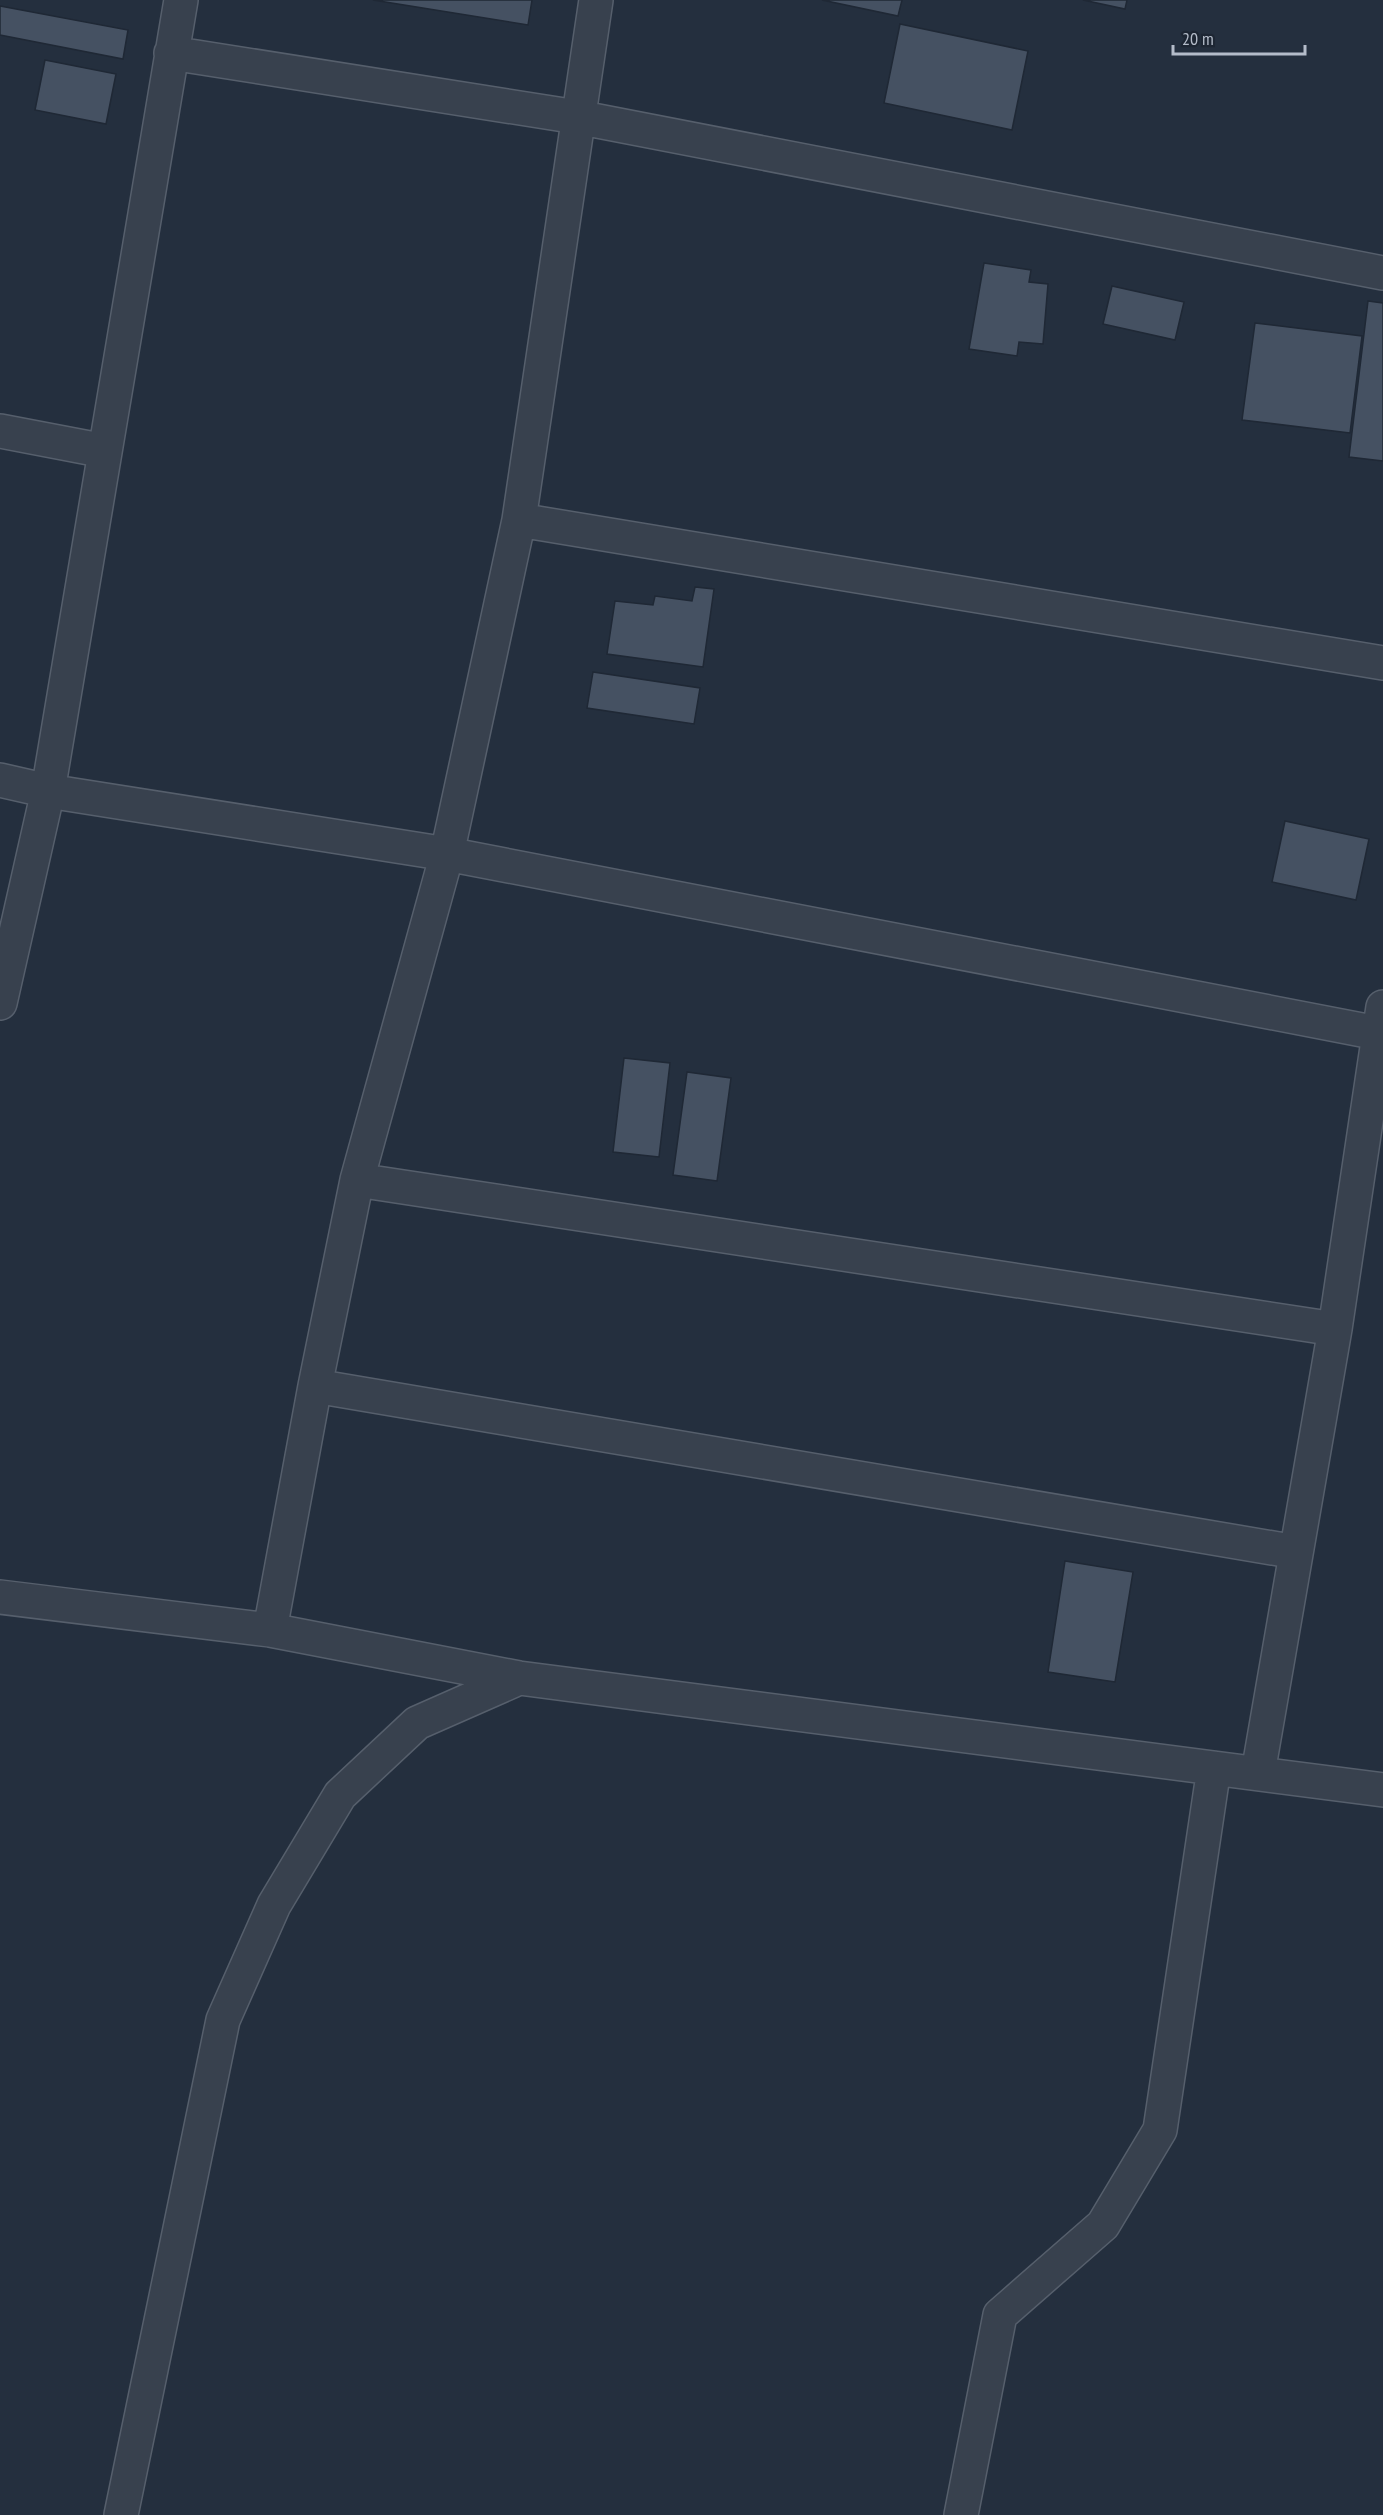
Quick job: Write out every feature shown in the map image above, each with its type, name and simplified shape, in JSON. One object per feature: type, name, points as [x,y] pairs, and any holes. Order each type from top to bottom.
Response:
[{"type":"street","points":[[0,1003],[48,790],[181,0]]},
{"type":"street","points":[[270,1630],[315,1386],[357,1180],[447,854],[519,520],[596,0]]},
{"type":"street","points":[[171,53],[577,117],[1383,273]]},
{"type":"street","points":[[0,431],[105,451]]},
{"type":"street","points":[[519,520],[1383,663]]},
{"type":"street","points":[[0,780],[48,790],[447,854],[1381,1025],[1335,1329],[1258,1773]]},
{"type":"street","points":[[357,1180],[1335,1329]]},
{"type":"street","points":[[315,1386],[1296,1552]]},
{"type":"street","points":[[0,1597],[270,1630],[519,1678],[1383,1790]]},
{"type":"street","points":[[121,2515],[223,2020],[274,1905],[340,1795],[417,1723],[519,1678]]},
{"type":"street","points":[[961,2515],[1000,2315],[1103,2225],[1160,2130],[1214,1768]]},
{"type":"building","points":[[373,0],[532,0],[528,25]]},
{"type":"building","points":[[822,0],[902,0],[898,16]]},
{"type":"building","points":[[1083,0],[1127,0],[1125,9]]},
{"type":"building","points":[[0,6],[128,30],[123,59],[0,35]]},
{"type":"building","points":[[900,24],[1028,51],[1012,130],[884,103]]},
{"type":"building","points":[[45,60],[116,74],[106,124],[35,110]]},
{"type":"building","points":[[984,263],[1031,270],[1029,282],[1048,284],[1043,344],[1019,342],[1017,356],[969,349]]},
{"type":"building","points":[[1112,286],[1184,302],[1175,340],[1103,324]]},
{"type":"building","points":[[1368,301],[1383,303],[1383,461],[1349,457]]},
{"type":"building","points":[[1255,323],[1362,336],[1350,433],[1242,420]]},
{"type":"building","points":[[695,587],[714,589],[703,667],[607,654],[615,601],[653,605],[655,596],[692,601]]},
{"type":"building","points":[[593,672],[700,688],[694,724],[587,708]]},
{"type":"building","points":[[1285,821],[1369,839],[1356,900],[1272,882]]},
{"type":"building","points":[[624,1058],[670,1063],[659,1157],[613,1152]]},
{"type":"building","points":[[687,1072],[731,1078],[717,1181],[673,1175]]},
{"type":"building","points":[[1065,1561],[1133,1572],[1115,1682],[1048,1672]]}]
